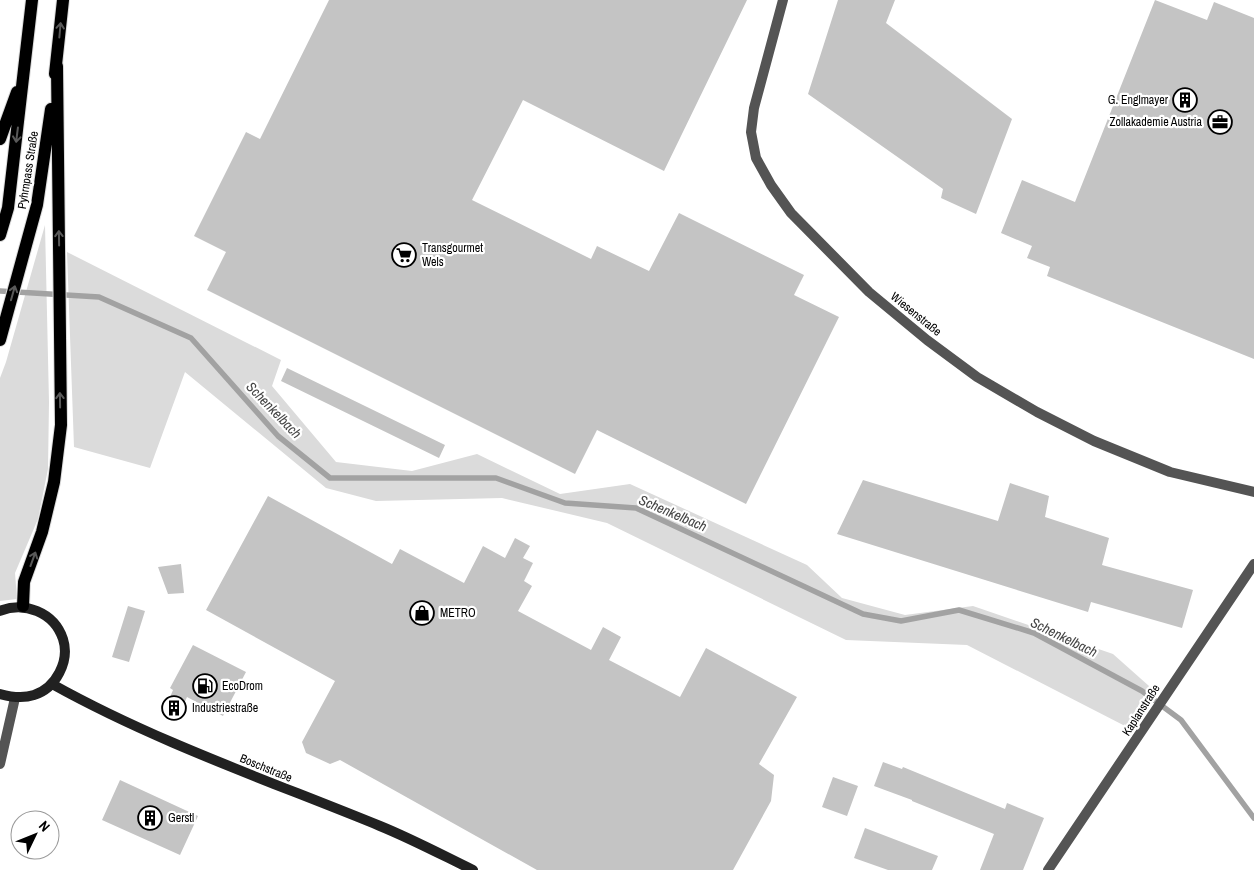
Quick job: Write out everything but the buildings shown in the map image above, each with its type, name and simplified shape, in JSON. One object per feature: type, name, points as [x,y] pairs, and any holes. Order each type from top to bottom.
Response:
[{"type":"main road","name":"Pyhrnpass Straße","points":[[0,234],[8,208],[32,0]]},
{"type":"main road","name":"Pyhrnpass Straße","points":[[0,340],[38,205],[63,0]]},
{"type":"main road","points":[[23,606],[24,582],[42,532],[54,482],[61,425],[56,66]]},
{"type":"main road","points":[[0,139],[25,71]]},
{"type":"main road","points":[[0,611],[23,606],[40,612],[54,623],[63,639],[64,655],[61,671],[52,684],[35,695],[15,698],[0,694]]},
{"type":"main road","name":"Boschstraße","points":[[52,684],[120,720],[260,779],[382,826],[473,870]]},
{"type":"street","name":"Wiesenstraße","points":[[783,0],[754,108],[750,132],[756,158],[771,185],[791,213],[869,292],[927,340],[977,377],[1037,412],[1094,441],[1170,472],[1254,492]]},
{"type":"street","name":"Kaplanstraße","points":[[1048,870],[1254,564]]},
{"type":"street","points":[[0,764],[15,698]]},
{"type":"shaded area","points":[[45,225],[49,402],[48,469],[38,519],[15,573],[17,599],[0,601],[0,378]]},
{"type":"shaded area","points":[[67,252],[281,360],[272,386],[336,462],[412,471],[477,454],[560,494],[630,484],[807,565],[842,598],[905,615],[973,606],[1113,654],[1149,686],[1127,727],[967,645],[846,640],[607,523],[502,498],[376,501],[326,488],[185,372],[150,468],[74,447]]},
{"type":"waterway","name":"Schenkelbach","points":[[0,291],[99,297],[191,338],[278,436],[330,478],[496,478],[565,503],[636,508],[863,614],[901,621],[959,610],[1034,633],[1142,691],[1181,720],[1254,818]]},
{"type":"place","name":"G. Englmayer","points":[[1185,100]]},
{"type":"place","name":"Zollakademie Austria","points":[[1220,122]]},
{"type":"place","name":"Transgourmet Wels","points":[[404,255]]},
{"type":"place","name":"METRO","points":[[422,613]]},
{"type":"place","name":"EcoDrom","points":[[205,686]]},
{"type":"place","name":"Industriestraße","points":[[174,708]]},
{"type":"place","name":"Gerstl","points":[[150,818]]}]
